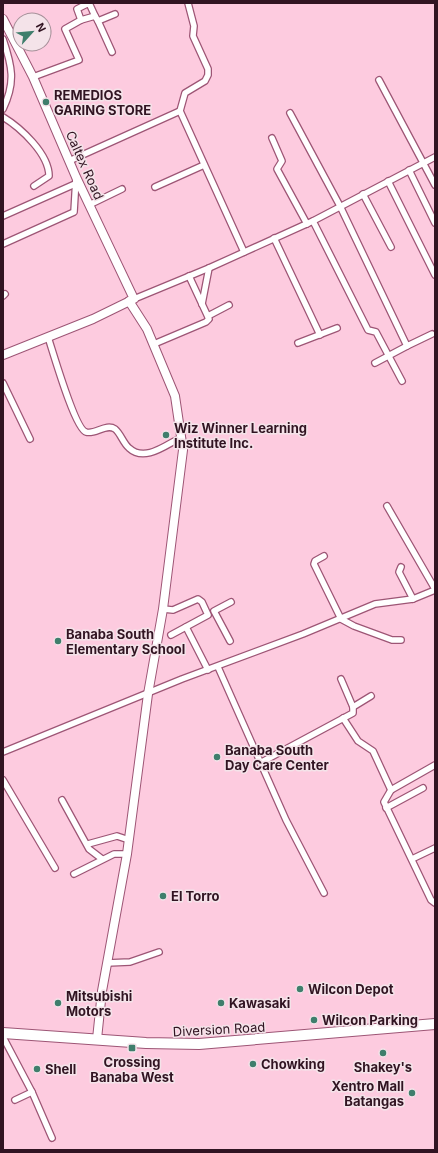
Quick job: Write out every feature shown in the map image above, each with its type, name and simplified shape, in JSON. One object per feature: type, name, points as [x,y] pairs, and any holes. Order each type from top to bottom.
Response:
[{"type":"highway","name":"Diversion Road","points":[[3,1033],[153,1043],[198,1044],[435,1024]]},
{"type":"street","points":[[81,20],[78,9],[89,3],[112,52]]},
{"type":"street","points":[[188,3],[194,26],[193,36],[208,69],[208,75],[205,81],[185,93],[180,111],[244,252]]},
{"type":"street","points":[[33,77],[79,60],[65,29],[81,20],[115,14]]},
{"type":"street","name":"Caltex Road","points":[[3,19],[33,77],[76,181],[90,205],[132,300],[154,344],[175,396],[182,437],[183,450],[180,479],[163,609],[148,694],[127,854],[107,963],[97,1039]]},
{"type":"street","points":[[3,39],[8,55],[12,89],[3,109]]},
{"type":"street","points":[[379,80],[399,121],[435,185]]},
{"type":"street","points":[[69,161],[180,111]]},
{"type":"street","points":[[290,113],[340,206],[407,346]]},
{"type":"street","points":[[3,117],[16,125],[43,155],[49,168],[49,176],[34,186]]},
{"type":"street","points":[[272,138],[282,161],[277,170],[307,224]]},
{"type":"street","points":[[3,356],[209,268],[307,224],[435,156]]},
{"type":"street","points":[[155,187],[204,165]]},
{"type":"street","points":[[409,170],[435,222]]},
{"type":"street","points":[[3,216],[76,181],[74,212],[3,244]]},
{"type":"street","points":[[388,181],[435,275]]},
{"type":"street","points":[[90,205],[122,189]]},
{"type":"street","points":[[363,194],[391,247]]},
{"type":"street","points":[[313,221],[368,330],[376,332],[402,382]]},
{"type":"street","points":[[274,238],[320,335]]},
{"type":"street","points":[[202,304],[209,268]]},
{"type":"street","points":[[154,344],[206,322],[209,319],[189,276]]},
{"type":"street","points":[[208,316],[229,305]]},
{"type":"street","points":[[298,343],[337,328]]},
{"type":"street","points":[[375,363],[432,334]]},
{"type":"street","points":[[48,337],[73,414],[81,429],[86,432],[94,432],[108,427],[113,428],[120,434],[129,448],[140,454],[150,453],[182,437]]},
{"type":"street","points":[[3,383],[30,439]]},
{"type":"street","points":[[3,752],[182,679],[218,667],[341,619],[375,604],[413,599],[435,589],[387,506]]},
{"type":"street","points":[[324,556],[315,561],[314,564],[341,619],[354,626],[392,640],[401,640]]},
{"type":"street","points":[[401,567],[399,572],[413,599]]},
{"type":"street","points":[[163,609],[173,610],[198,599],[202,602],[208,615]]},
{"type":"street","points":[[171,635],[231,602]]},
{"type":"street","points":[[214,612],[230,641]]},
{"type":"street","points":[[186,627],[208,670]]},
{"type":"street","points":[[218,667],[260,763],[324,893]]},
{"type":"street","points":[[260,763],[353,713],[353,707],[341,679]]},
{"type":"street","points":[[353,707],[371,696]]},
{"type":"street","points":[[343,718],[358,741],[374,751],[391,790]]},
{"type":"street","points":[[435,765],[391,790],[385,798],[386,808],[432,900],[435,903]]},
{"type":"street","points":[[3,780],[55,868]]},
{"type":"street","points":[[386,808],[424,788]]},
{"type":"street","points":[[62,800],[92,852],[102,859]]},
{"type":"street","points":[[88,844],[117,836],[129,840]]},
{"type":"street","points":[[412,859],[435,848]]},
{"type":"street","points":[[74,874],[114,854],[127,854]]},
{"type":"street","points":[[107,963],[130,962],[159,952]]},
{"type":"street","points":[[3,1038],[32,1092],[52,1138]]},
{"type":"street","points":[[15,1100],[32,1092]]},
{"type":"place","name":"REMEDIOS GARING STORE","points":[[46,102]]},
{"type":"place","name":"Wiz Winner Learning Institute Inc.","points":[[166,435]]},
{"type":"place","name":"Banaba South Elementary School","points":[[58,641]]},
{"type":"place","name":"Banaba South Day Care Center","points":[[217,757]]},
{"type":"place","name":"El Torro","points":[[163,896]]},
{"type":"place","name":"Wilcon Depot","points":[[300,989]]},
{"type":"place","name":"Mitsubishi Motors","points":[[58,1003]]},
{"type":"place","name":"Kawasaki","points":[[221,1003]]},
{"type":"place","name":"Wilcon Parking","points":[[314,1020]]},
{"type":"place","name":"Crossing Banaba West","points":[[132,1048]]},
{"type":"place","name":"Shakey's","points":[[383,1053]]},
{"type":"place","name":"Chowking","points":[[253,1064]]},
{"type":"place","name":"Shell","points":[[37,1069]]},
{"type":"place","name":"Xentro Mall Batangas","points":[[412,1093]]}]
